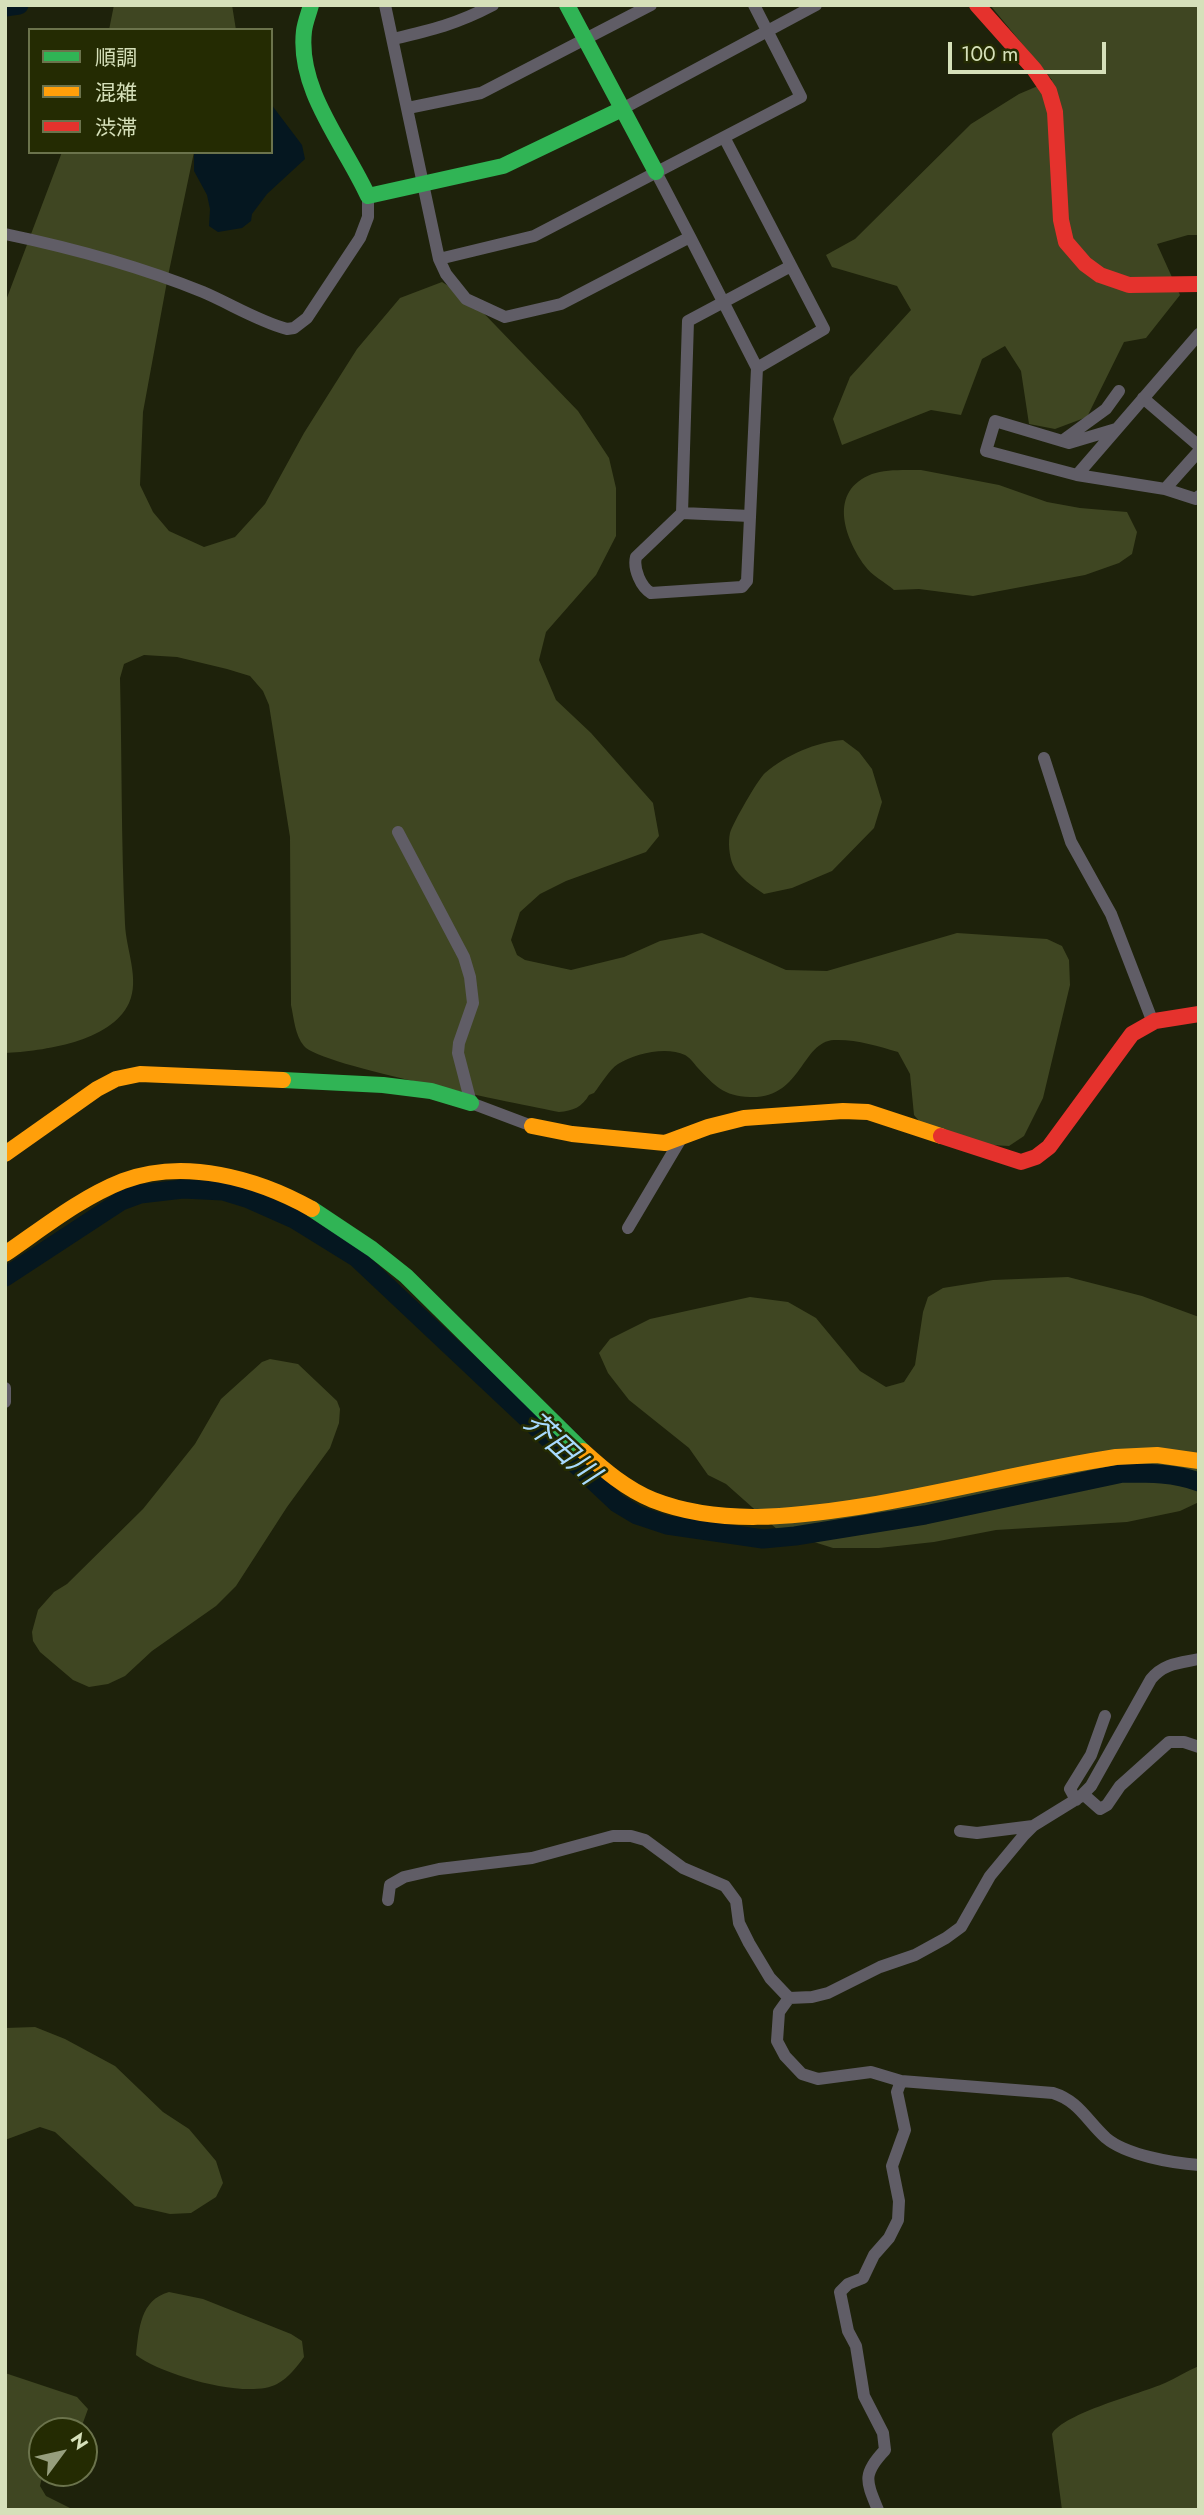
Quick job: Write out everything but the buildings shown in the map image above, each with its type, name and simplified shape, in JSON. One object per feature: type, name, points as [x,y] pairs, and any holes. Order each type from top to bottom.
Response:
[{"type":"street","points":[[5,234],[77,249],[157,275],[287,329],[294,328],[307,318],[360,238],[368,217],[368,196],[362,180],[312,87],[304,46],[305,18],[311,5]]},
{"type":"street","points":[[385,5],[439,259],[446,274],[466,299],[505,317],[561,304],[690,237]]},
{"type":"street","points":[[393,38],[441,29],[493,5]]},
{"type":"street","points":[[567,5],[690,237],[723,302],[757,368],[747,581],[742,587],[651,593],[646,590],[634,565],[636,557],[682,513],[688,321],[723,302],[791,266]]},
{"type":"street","points":[[408,108],[481,93],[651,5]]},
{"type":"street","points":[[439,259],[534,236],[802,97],[754,5]]},
{"type":"street","points":[[368,196],[503,166],[622,108],[816,5]]},
{"type":"street","points":[[976,5],[1034,69],[1049,91],[1055,112],[1061,220],[1066,242],[1085,264],[1100,275],[1129,285],[1199,284]]},
{"type":"street","points":[[724,137],[824,329],[757,368]]},
{"type":"street","points":[[1077,475],[1199,334]]},
{"type":"street","points":[[1062,441],[1106,409],[1119,391]]},
{"type":"street","points":[[1143,398],[1199,449],[1165,489]]},
{"type":"street","points":[[1116,429],[1069,443],[995,421],[986,451],[1077,475],[1165,489],[1196,499],[1199,496]]},
{"type":"street","points":[[682,513],[750,516]]},
{"type":"street","points":[[1044,758],[1071,842],[1111,915],[1152,1020]]},
{"type":"street","points":[[398,832],[464,957],[470,977],[473,1003],[458,1053],[471,1103]]},
{"type":"street","points":[[5,1154],[97,1089],[116,1079],[141,1074],[383,1085],[431,1091],[532,1126],[572,1134],[665,1143],[708,1127],[744,1118],[843,1111],[867,1112],[1021,1162],[1036,1157],[1049,1147],[1140,1026],[1152,1020],[1199,1014]]},
{"type":"street","points":[[628,1228],[682,1137]]},
{"type":"street","points":[[5,1254],[103,1190],[125,1181],[155,1173],[189,1171],[214,1173],[243,1180],[283,1196],[328,1219],[403,1273],[536,1406],[632,1491],[655,1502],[704,1513],[783,1517],[935,1494],[1136,1454],[1199,1461]]},
{"type":"street","points":[[5,1388],[5,1402]]},
{"type":"street","points":[[388,1899],[390,1885],[404,1878],[439,1869],[532,1858],[613,1836],[631,1836],[645,1840],[683,1868],[725,1886],[736,1901],[739,1923],[749,1943],[770,1978],[789,1998],[828,1993],[880,1967],[915,1955],[961,1927],[990,1876],[1033,1826],[1079,1797],[1091,1786],[1159,1669],[1170,1664],[1199,1659]]},
{"type":"street","points":[[1105,1716],[1091,1755],[1070,1789],[1100,1810],[1107,1805],[1120,1786],[1169,1742],[1184,1742],[1199,1747]]},
{"type":"street","points":[[960,1831],[976,1833],[1033,1826]]},
{"type":"street","points":[[789,1998],[779,2012],[777,2041],[785,2056],[802,2074],[818,2079],[871,2072],[901,2081],[1053,2093],[1066,2097],[1080,2108],[1105,2137],[1120,2147],[1177,2163],[1199,2165]]},
{"type":"street","points":[[877,2510],[867,2472],[885,2450],[883,2433],[864,2396],[856,2346],[848,2331],[840,2292],[848,2284],[863,2278],[898,2220],[899,2201],[892,2166],[905,2130],[897,2092],[901,2081]]},
{"type":"green space","points":[[114,5],[232,5],[236,28],[109,28]]},
{"type":"green space","points":[[990,5],[1199,5],[1199,235],[1188,235],[1157,244],[1180,295],[1146,338],[1124,342],[1087,417],[1055,429],[1029,424],[1021,371],[1005,346],[982,359],[961,415],[931,410],[842,445],[833,419],[850,377],[911,310],[897,286],[832,267],[826,255],[855,239],[971,124],[1019,94],[1052,80]]},
{"type":"green space","points":[[61,154],[194,154],[143,412],[140,485],[153,512],[169,531],[204,547],[235,537],[265,504],[304,433],[357,349],[400,298],[442,282],[470,299],[578,411],[609,458],[616,488],[616,536],[596,575],[546,632],[539,660],[556,700],[591,733],[653,803],[659,836],[646,852],[566,881],[540,894],[520,912],[511,940],[517,955],[525,960],[571,970],[624,957],[660,941],[702,933],[786,970],[827,971],[957,933],[1047,939],[1062,946],[1069,960],[1070,985],[1043,1098],[1024,1136],[1009,1146],[972,1144],[925,1128],[914,1115],[910,1074],[898,1052],[850,1041],[834,1040],[823,1043],[780,1089],[767,1095],[750,1097],[733,1095],[720,1089],[691,1060],[678,1052],[642,1054],[615,1067],[594,1093],[580,1105],[559,1112],[382,1074],[318,1054],[301,1042],[291,1005],[290,837],[269,705],[263,691],[250,676],[177,657],[144,655],[124,664],[120,678],[125,924],[133,984],[129,1003],[120,1016],[92,1035],[56,1047],[5,1053],[5,303]]},
{"type":"green space","points":[[921,470],[999,485],[1047,502],[1127,512],[1137,532],[1132,554],[1119,563],[1085,575],[973,596],[919,589],[894,590],[871,572],[857,554],[846,529],[845,503],[849,491],[872,474]]},
{"type":"green space","points":[[843,740],[859,752],[872,769],[882,802],[874,828],[832,871],[792,888],[764,894],[742,878],[733,865],[729,841],[736,820],[762,777],[773,766],[812,747]]},
{"type":"green space","points":[[1068,1277],[1142,1296],[1199,1317],[1199,1502],[1180,1511],[1127,1522],[996,1530],[934,1542],[879,1548],[833,1548],[779,1531],[726,1484],[708,1475],[689,1448],[629,1400],[608,1373],[599,1353],[610,1339],[650,1319],[750,1297],[788,1302],[816,1318],[860,1371],[886,1387],[904,1382],[915,1365],[928,1297],[943,1288],[993,1280]]},
{"type":"green space","points":[[270,1359],[298,1364],[337,1401],[340,1409],[339,1423],[330,1448],[287,1507],[236,1586],[216,1606],[152,1651],[125,1676],[108,1684],[89,1687],[73,1680],[40,1652],[33,1641],[32,1632],[38,1610],[143,1509],[195,1444],[221,1399],[262,1362]]},
{"type":"green space","points":[[35,2027],[65,2039],[115,2066],[163,2112],[189,2129],[216,2161],[223,2183],[216,2197],[191,2213],[170,2214],[135,2206],[55,2132],[40,2127],[5,2140],[5,2028]]},
{"type":"green space","points":[[169,2292],[203,2299],[291,2334],[302,2341],[304,2357],[285,2379],[277,2384],[246,2389],[205,2383],[148,2363],[136,2355],[143,2317],[152,2302]]},
{"type":"green space","points":[[1199,2366],[1199,2510],[1062,2510],[1052,2434],[1059,2426],[1086,2412],[1165,2383]]},
{"type":"green space","points":[[5,2373],[77,2397],[88,2409],[85,2417],[28,2417],[28,2487],[41,2487],[46,2496],[74,2510],[5,2510]]},
{"type":"water","points":[[273,107],[302,145],[305,159],[267,194],[252,214],[251,221],[242,228],[218,232],[209,226],[207,195],[194,171],[194,154],[273,154]]},
{"type":"waterway","points":[[5,7],[19,5]]},
{"type":"waterway","name":"芥田川","points":[[5,1277],[121,1201],[140,1194],[183,1189],[223,1191],[249,1199],[294,1219],[357,1258],[617,1503],[637,1515],[667,1525],[763,1539],[925,1515],[1123,1473],[1171,1475],[1199,1482]]},
{"type":"traffic: fast","points":[[311,5],[304,31],[308,75],[315,96],[368,196],[503,166],[622,109]]},
{"type":"traffic: fast","points":[[567,5],[656,172]]},
{"type":"traffic: fast","points":[[283,1080],[383,1085],[431,1091],[471,1103]]},
{"type":"traffic: fast","points":[[312,1209],[372,1249],[406,1276],[583,1451]]},
{"type":"traffic: slow","points":[[5,1154],[97,1089],[116,1079],[140,1074],[283,1080]]},
{"type":"traffic: slow","points":[[532,1126],[572,1134],[665,1143],[708,1127],[744,1118],[843,1111],[868,1112],[941,1136]]},
{"type":"traffic: slow","points":[[5,1254],[92,1196],[123,1181],[146,1174],[195,1172],[244,1180],[312,1209]]},
{"type":"traffic: slow","points":[[583,1451],[625,1485],[653,1500],[704,1513],[757,1517],[864,1506],[1116,1457],[1157,1455],[1199,1461]]},
{"type":"traffic: jam","points":[[977,5],[1034,69],[1049,91],[1055,112],[1061,220],[1066,242],[1085,264],[1100,275],[1129,285],[1199,284]]},
{"type":"traffic: jam","points":[[941,1136],[1021,1162],[1036,1157],[1049,1147],[1132,1034],[1155,1021],[1199,1014]]}]
